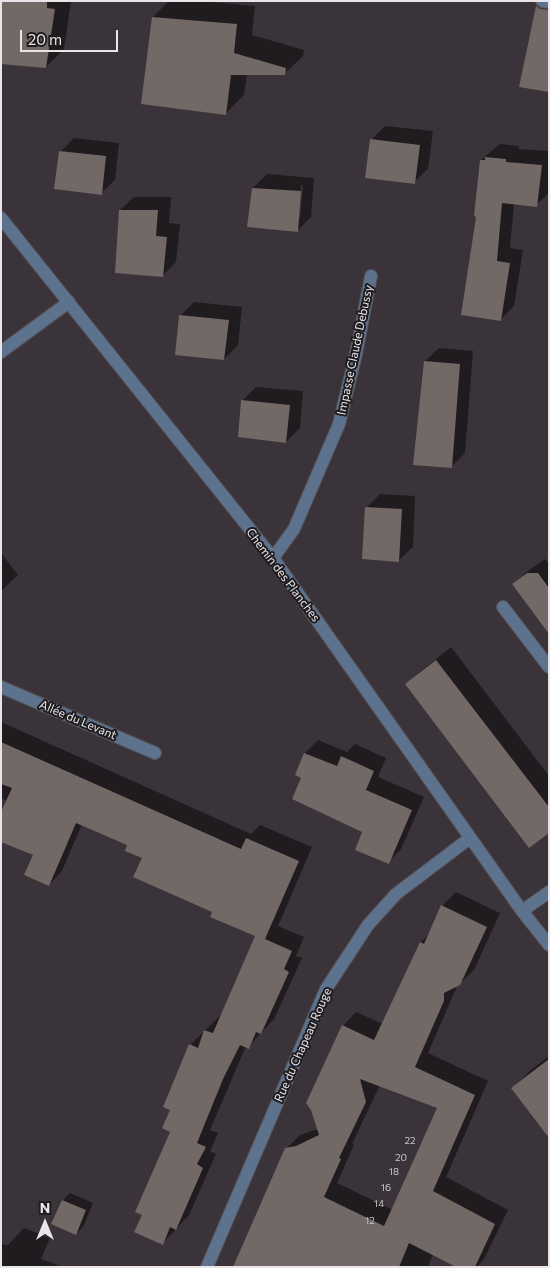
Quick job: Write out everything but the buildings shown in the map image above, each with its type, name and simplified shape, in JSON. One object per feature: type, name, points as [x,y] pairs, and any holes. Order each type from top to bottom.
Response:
[{"type":"street","points":[[542,1],[549,2]]},
{"type":"street","name":"Chemin des Planches","points":[[1,218],[273,558],[470,838],[549,946]]},
{"type":"street","name":"Impasse Claude Debussy","points":[[273,558],[294,530],[339,424],[356,354],[370,276]]},
{"type":"street","points":[[1,352],[69,302]]},
{"type":"street","points":[[503,607],[549,667]]},
{"type":"street","name":"Allée du Levant","points":[[1,687],[155,753]]},
{"type":"street","name":"Rue du Chapeau Rouge","points":[[207,1267],[326,989],[368,925],[396,894],[470,838]]},
{"type":"street","points":[[522,910],[549,892]]}]
